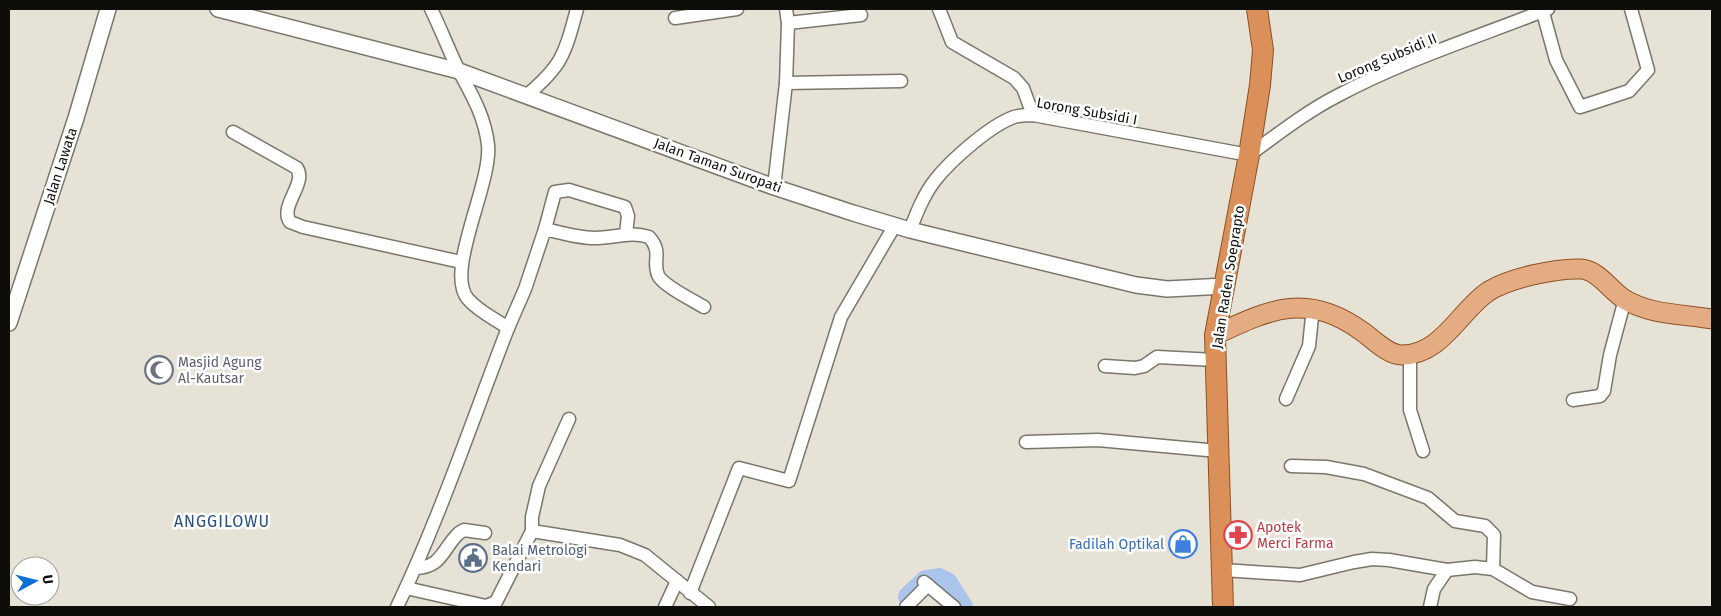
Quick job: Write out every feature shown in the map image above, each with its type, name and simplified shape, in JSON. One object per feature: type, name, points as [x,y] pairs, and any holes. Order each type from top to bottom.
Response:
[{"type":"highway","name":"Jalan Raden Soeprapto","points":[[1223,607],[1214,360],[1215,335],[1249,155],[1263,50],[1256,9]]},
{"type":"main road","points":[[1215,335],[1261,315],[1282,310],[1313,307],[1332,313],[1348,322],[1392,352],[1410,354],[1432,345],[1490,291],[1522,278],[1583,269],[1597,276],[1625,299],[1662,312],[1712,319]]},
{"type":"street","name":"Jalan Lawata","points":[[9,323],[76,118],[108,9]]},
{"type":"street","name":"Jalan Taman Suropati","points":[[218,9],[460,71],[774,187],[910,230],[1151,288],[1225,286]]},
{"type":"street","points":[[431,9],[478,105],[488,145],[487,166],[461,262],[460,281],[462,290],[468,300],[508,328]]},
{"type":"street","points":[[527,95],[557,67],[570,36],[577,9]]},
{"type":"street","points":[[675,18],[737,9]]},
{"type":"street","points":[[774,187],[786,83],[788,24],[786,9]]},
{"type":"street","points":[[939,9],[952,42],[1014,78],[1023,88],[1033,115]]},
{"type":"street","points":[[1544,10],[1556,60],[1580,106],[1629,91],[1648,70],[1631,9]]},
{"type":"street","name":"Lorong Subsidi II","points":[[1249,155],[1314,109],[1338,95],[1395,69],[1544,10]]},
{"type":"street","points":[[788,24],[861,15]]},
{"type":"street","points":[[786,83],[902,81]]},
{"type":"street","name":"Lorong Subsidi I","points":[[910,230],[924,198],[936,179],[951,163],[1000,124],[1015,117],[1033,115],[1249,155]]},
{"type":"street","points":[[233,132],[297,168],[299,171],[298,181],[287,214],[290,222],[303,227],[461,262]]},
{"type":"street","points":[[396,607],[415,568],[508,328],[525,289],[556,192],[569,190],[625,207],[628,216],[626,234]]},
{"type":"street","points":[[690,593],[739,468],[789,480],[841,317],[895,225]]},
{"type":"street","points":[[545,229],[577,237],[594,238],[626,234],[649,237],[657,249],[657,271],[660,280],[704,307]]},
{"type":"street","points":[[1573,400],[1600,396],[1604,391],[1612,348],[1625,299]]},
{"type":"street","points":[[1286,399],[1309,346],[1313,307]]},
{"type":"street","points":[[1410,354],[1410,410],[1423,451]]},
{"type":"street","points":[[1105,366],[1135,368],[1144,366],[1157,357],[1214,360]]},
{"type":"street","points":[[406,588],[486,606],[492,605],[500,596],[532,531],[532,517],[539,486],[569,419]]},
{"type":"street","points":[[1026,442],[1098,440],[1218,451]]},
{"type":"street","points":[[1291,466],[1326,467],[1364,474],[1428,498],[1455,521],[1485,526],[1494,535],[1493,569]]},
{"type":"street","points":[[415,568],[432,566],[459,533],[464,530],[485,533]]},
{"type":"street","points":[[532,531],[620,545],[645,555],[709,607]]},
{"type":"street","points":[[1223,570],[1300,575],[1372,559],[1447,570],[1493,569],[1532,592],[1570,599]]},
{"type":"street","points":[[1430,607],[1434,589],[1447,570]]},
{"type":"street","points":[[665,607],[677,581]]},
{"type":"street","points":[[906,607],[926,584],[954,607]]},
{"type":"waterway","points":[[909,597],[926,581],[939,579],[947,583],[962,607]]},
{"type":"place","name":"Masjid Agung Al-Kautsar","points":[[159,370]]},
{"type":"place","name":"Apotek Merci Farma","points":[[1238,535]]},
{"type":"place","name":"Fadilah Optikal","points":[[1183,544]]},
{"type":"place","name":"Balai Metrologi Kendari","points":[[473,558]]},
{"type":"district","name":"ANGGILOWU","points":[[222,521]]}]
